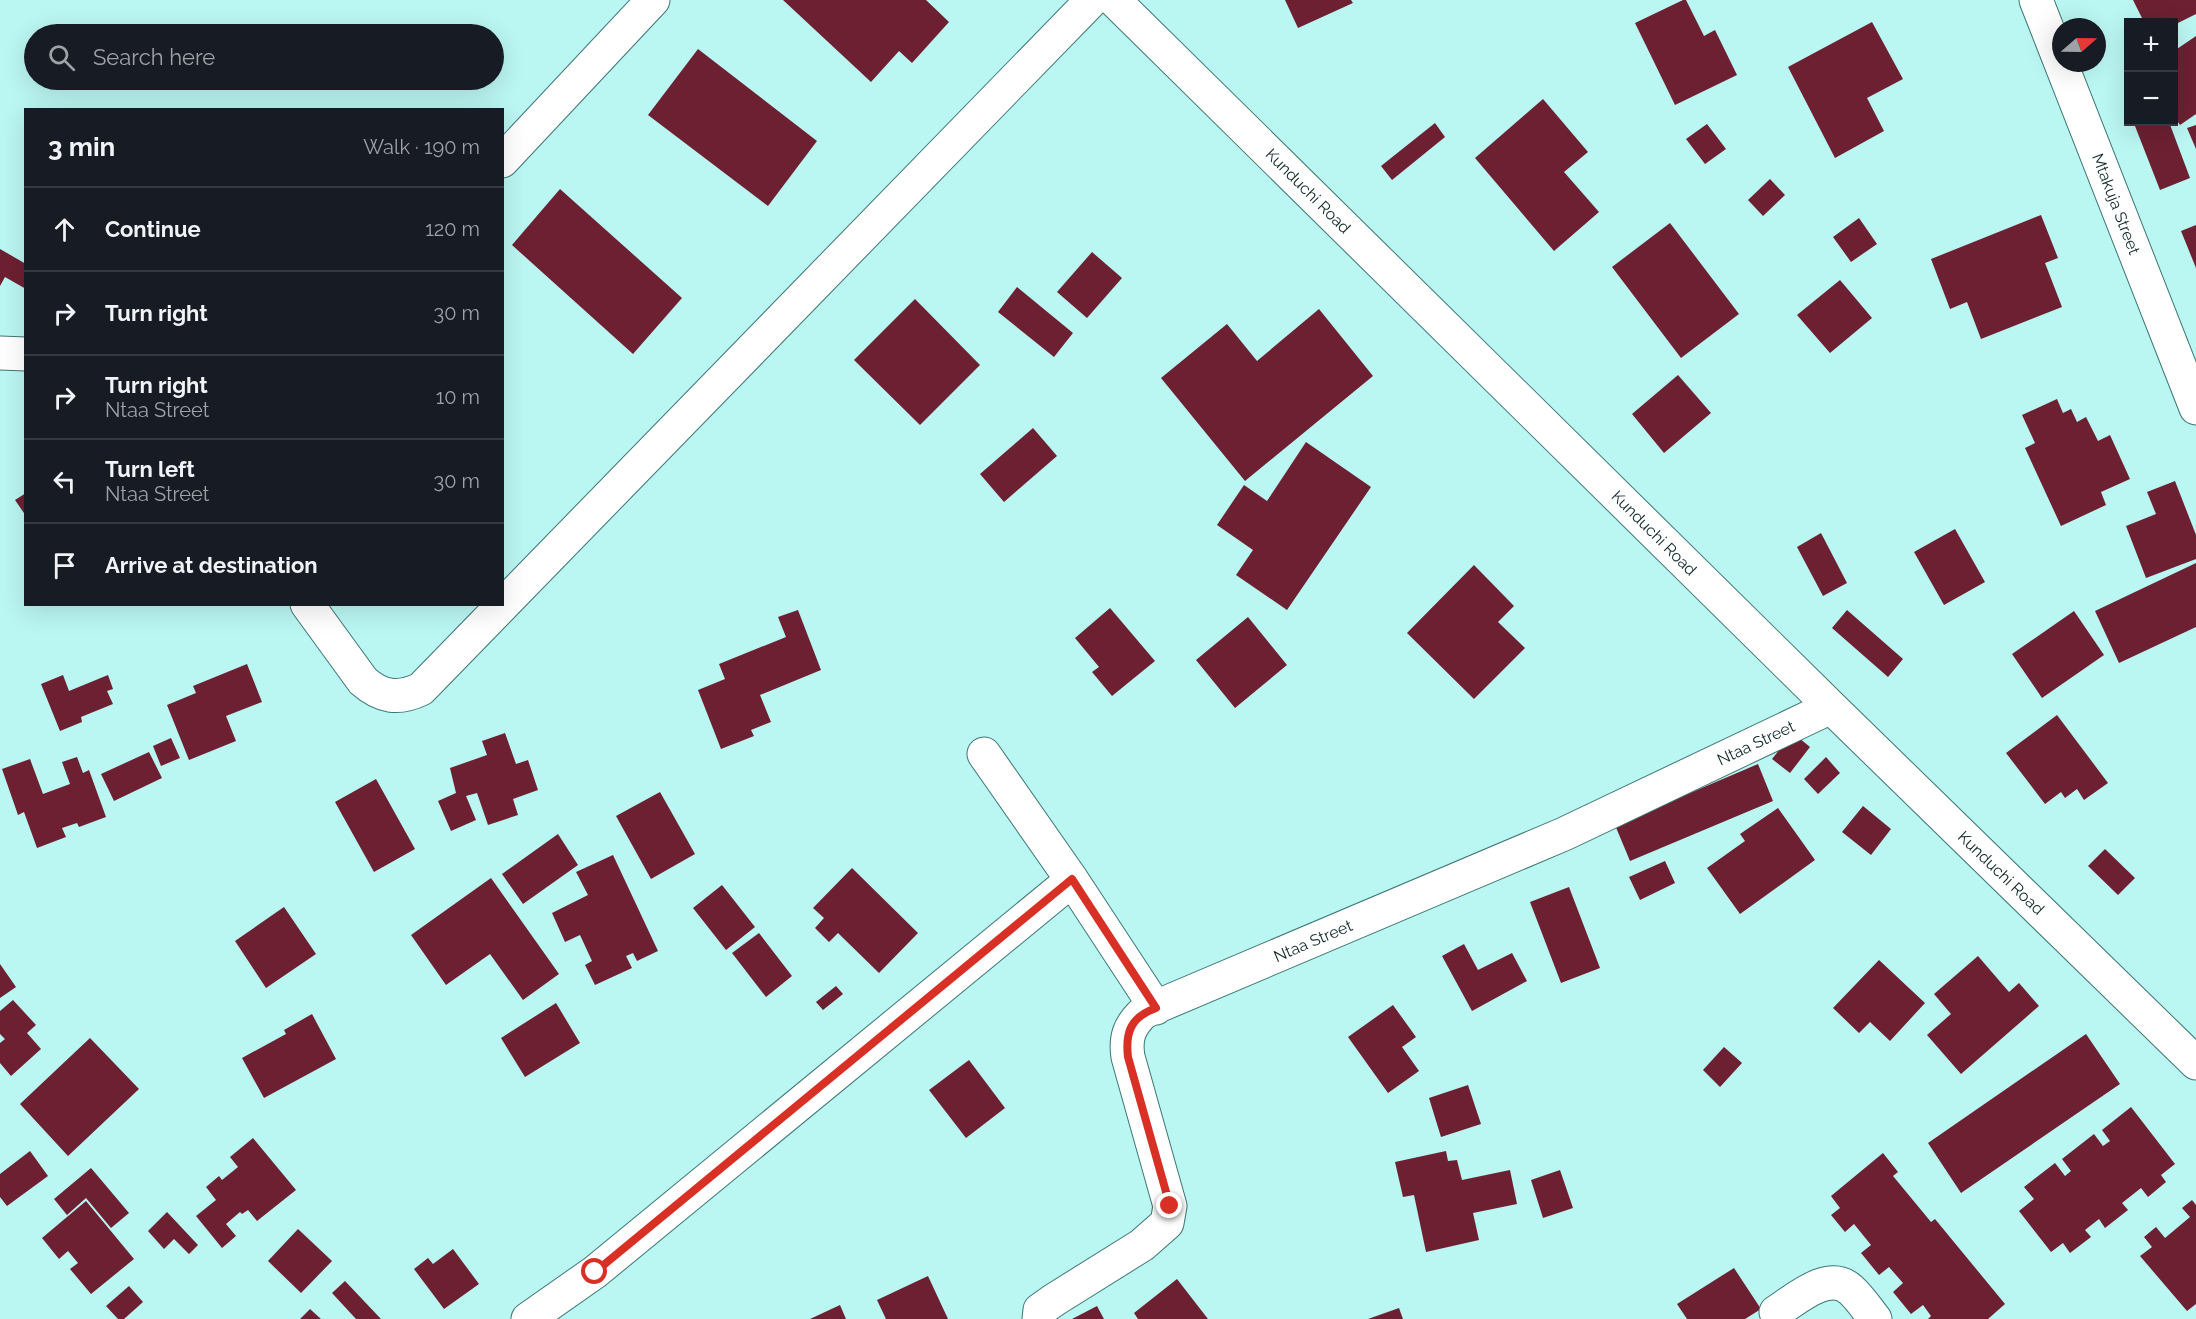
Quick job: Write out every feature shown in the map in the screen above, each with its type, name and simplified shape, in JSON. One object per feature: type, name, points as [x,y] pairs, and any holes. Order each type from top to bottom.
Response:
[{"type":"street","points":[[504,159],[653,0]]},
{"type":"street","points":[[504,604],[1092,0]]},
{"type":"street","name":"Kunduchi Road","points":[[1114,0],[2196,1064]]},
{"type":"street","name":"Mtakuja Street","points":[[2036,0],[2196,408]]},
{"type":"street","points":[[0,353],[24,354]]},
{"type":"street","points":[[308,606],[363,681],[384,695],[397,697],[410,695],[421,689],[502,606]]},
{"type":"street","name":"Ntaa Street","points":[[1039,1319],[1040,1311],[1054,1300],[1142,1245],[1167,1222],[1170,1206],[1126,1044],[1128,1032],[1144,1012],[1564,834],[1831,707]]},
{"type":"street","points":[[984,754],[1072,879],[1156,1008]]},
{"type":"street","points":[[528,1319],[595,1272],[1072,879]]},
{"type":"street","points":[[1776,1312],[1821,1284],[1833,1282],[1845,1285],[1851,1290],[1875,1319]]},
{"type":"building","points":[[783,0],[926,0],[949,22],[912,63],[899,51],[871,82]]},
{"type":"building","points":[[1285,0],[1351,0],[1353,3],[1298,28]]},
{"type":"building","points":[[1686,0],[1704,36],[1715,30],[1737,75],[1675,105],[1635,23]]},
{"type":"building","points":[[2133,0],[2196,0],[2196,14],[2178,23],[2178,18],[2142,18]]},
{"type":"building","points":[[1872,22],[1903,79],[1867,98],[1884,131],[1835,158],[1788,67]]},
{"type":"building","points":[[2196,36],[2196,114],[2180,125],[2178,122],[2178,48]]},
{"type":"building","points":[[698,49],[817,141],[768,206],[648,115]]},
{"type":"building","points":[[1543,99],[1588,152],[1564,172],[1599,212],[1554,251],[1475,158]]},
{"type":"building","points":[[1435,123],[1445,137],[1392,180],[1381,166]]},
{"type":"building","points":[[1707,124],[1726,149],[1705,164],[1686,139]]},
{"type":"building","points":[[2196,125],[2196,149],[2187,128]]},
{"type":"building","points":[[2135,126],[2170,126],[2190,178],[2160,190]]},
{"type":"building","points":[[1770,179],[1785,195],[1763,216],[1748,200]]},
{"type":"building","points":[[560,189],[682,298],[633,354],[512,245]]},
{"type":"building","points":[[2041,215],[2058,258],[2045,263],[2062,307],[1981,339],[1967,302],[1950,309],[1931,259]]},
{"type":"building","points":[[1859,218],[1877,244],[1851,262],[1833,237]]},
{"type":"building","points":[[1670,223],[1739,314],[1681,358],[1612,267]]},
{"type":"building","points":[[2196,225],[2196,268],[2181,231]]},
{"type":"building","points":[[0,249],[24,263],[24,288],[5,277],[0,286]]},
{"type":"building","points":[[1092,252],[1122,278],[1087,318],[1057,292]]},
{"type":"building","points":[[1840,280],[1872,318],[1830,353],[1797,315]]},
{"type":"building","points":[[1017,287],[1073,333],[1054,357],[998,312]]},
{"type":"building","points":[[915,299],[980,365],[920,425],[854,360]]},
{"type":"building","points":[[1319,309],[1373,376],[1245,481],[1161,378],[1227,324],[1257,361]]},
{"type":"building","points":[[1678,375],[1711,413],[1664,453],[1632,414]]},
{"type":"building","points":[[2057,399],[2063,413],[2071,409],[2077,422],[2086,417],[2098,441],[2110,435],[2130,479],[2101,492],[2106,505],[2061,526],[2025,448],[2035,443],[2022,415]]},
{"type":"building","points":[[1033,428],[1057,456],[1004,502],[980,474]]},
{"type":"building","points":[[1306,442],[1371,487],[1287,610],[1236,575],[1253,550],[1217,525],[1244,485],[1267,501]]},
{"type":"building","points":[[2175,481],[2196,535],[2196,559],[2146,578],[2126,526],[2156,514],[2147,492]]},
{"type":"building","points":[[24,494],[24,513],[15,500]]},
{"type":"building","points":[[1955,529],[1985,582],[1944,605],[1914,552]]},
{"type":"building","points":[[1821,533],[1847,583],[1823,596],[1797,547]]},
{"type":"building","points":[[2196,563],[2196,627],[2119,663],[2095,611]]},
{"type":"building","points":[[1474,565],[1514,606],[1498,622],[1525,648],[1474,699],[1407,633]]},
{"type":"building","points":[[1110,608],[1155,661],[1112,696],[1092,672],[1099,667],[1075,638]]},
{"type":"building","points":[[798,610],[821,670],[760,695],[771,722],[751,730],[754,736],[721,749],[698,690],[725,679],[719,664],[786,637],[778,617]]},
{"type":"building","points":[[1847,610],[1903,659],[1888,677],[1832,628]]},
{"type":"building","points":[[2074,611],[2104,655],[2042,698],[2012,654]]},
{"type":"building","points":[[1248,617],[1287,665],[1235,708],[1196,660]]},
{"type":"building","points":[[247,664],[262,702],[226,716],[236,741],[189,760],[167,705],[196,693],[193,686]]},
{"type":"building","points":[[63,675],[69,691],[108,675],[113,689],[107,691],[113,704],[81,717],[82,722],[60,731],[41,684]]},
{"type":"building","points":[[2057,715],[2108,783],[2084,800],[2077,789],[2065,798],[2061,792],[2045,804],[2006,753]]},
{"type":"building","points":[[505,733],[516,764],[528,760],[538,790],[513,799],[518,815],[488,825],[477,793],[466,796],[476,820],[451,831],[438,801],[456,793],[450,768],[487,755],[482,741]]},
{"type":"building","points":[[1793,733],[1810,747],[1790,773],[1772,759]]},
{"type":"building","points":[[171,738],[180,758],[161,766],[153,746]]},
{"type":"building","points":[[149,752],[162,778],[114,801],[101,774]]},
{"type":"building","points":[[77,757],[83,773],[89,770],[106,817],[79,827],[77,823],[62,828],[66,837],[37,848],[24,812],[18,815],[2,769],[30,759],[43,794],[70,784],[62,762]]},
{"type":"building","points":[[1826,757],[1840,773],[1818,794],[1804,779]]},
{"type":"building","points":[[1758,764],[1773,801],[1630,861],[1615,825]]},
{"type":"building","points":[[376,779],[415,849],[374,872],[335,802]]},
{"type":"building","points":[[660,792],[695,854],[651,879],[616,816]]},
{"type":"building","points":[[1863,806],[1891,829],[1871,855],[1842,832]]},
{"type":"building","points":[[1778,808],[1815,860],[1740,914],[1707,868],[1745,841],[1740,834]]},
{"type":"building","points":[[558,834],[578,865],[523,904],[502,874]]},
{"type":"building","points":[[2105,849],[2135,878],[2118,895],[2088,866]]},
{"type":"building","points":[[613,855],[658,951],[637,961],[633,953],[626,956],[632,968],[595,985],[585,965],[592,961],[580,935],[565,942],[552,913],[588,895],[576,872]]},
{"type":"building","points":[[1665,861],[1675,883],[1640,900],[1629,877]]},
{"type":"building","points":[[852,868],[918,933],[879,973],[838,933],[829,942],[815,928],[824,918],[813,908]]},
{"type":"building","points":[[491,878],[559,974],[523,1000],[490,954],[446,985],[411,935]]},
{"type":"building","points":[[722,885],[755,927],[726,950],[693,908]]},
{"type":"building","points":[[1569,887],[1600,968],[1561,983],[1530,902]]},
{"type":"building","points":[[284,907],[316,954],[266,988],[235,941]]},
{"type":"building","points":[[759,933],[792,976],[766,997],[732,953]]},
{"type":"building","points":[[1464,944],[1478,970],[1512,953],[1527,981],[1472,1011],[1442,956]]},
{"type":"building","points":[[1978,956],[2009,992],[2019,983],[2039,1006],[1961,1074],[1927,1035],[1951,1014],[1934,994]]},
{"type":"building","points":[[1879,960],[1925,1003],[1890,1041],[1870,1022],[1859,1033],[1833,1008]]},
{"type":"building","points":[[0,964],[16,987],[0,998]]},
{"type":"building","points":[[836,986],[843,994],[823,1010],[816,1002]]},
{"type":"building","points":[[13,1000],[36,1025],[27,1033],[41,1049],[11,1076],[0,1063],[0,1043],[5,1039],[0,1034],[0,1011]]},
{"type":"building","points":[[556,1003],[580,1043],[525,1077],[501,1038]]},
{"type":"building","points":[[1393,1005],[1416,1037],[1402,1047],[1419,1071],[1388,1093],[1348,1037]]},
{"type":"building","points":[[312,1014],[336,1059],[264,1098],[242,1058],[286,1034],[284,1030]]},
{"type":"building","points":[[2086,1034],[2120,1084],[1961,1193],[1928,1143]]},
{"type":"building","points":[[90,1038],[139,1089],[68,1156],[20,1104]]},
{"type":"building","points":[[1724,1047],[1742,1063],[1720,1087],[1703,1070]]},
{"type":"building","points":[[969,1060],[1005,1108],[966,1138],[929,1090]]},
{"type":"building","points":[[1468,1085],[1481,1124],[1441,1137],[1429,1098]]},
{"type":"building","points":[[2131,1107],[2175,1164],[2161,1175],[2166,1182],[2148,1197],[2141,1188],[2122,1203],[2128,1210],[2105,1228],[2099,1219],[2085,1230],[2091,1237],[2070,1253],[2063,1243],[2051,1252],[2019,1211],[2034,1199],[2024,1187],[2055,1163],[2065,1176],[2071,1171],[2062,1159],[2094,1134],[2103,1146],[2110,1141],[2102,1130]]},
{"type":"building","points":[[253,1138],[296,1190],[257,1221],[248,1210],[242,1214],[240,1212],[226,1224],[236,1236],[222,1248],[196,1216],[216,1200],[206,1187],[219,1176],[222,1180],[238,1167],[230,1157]]},
{"type":"building","points":[[30,1151],[48,1176],[7,1206],[0,1197],[0,1174]]},
{"type":"building","points":[[1446,1151],[1448,1161],[1457,1160],[1462,1180],[1510,1170],[1517,1204],[1473,1213],[1479,1240],[1426,1252],[1414,1195],[1403,1197],[1395,1162]]},
{"type":"building","points":[[1883,1153],[1898,1172],[1893,1176],[1931,1222],[1935,1219],[2005,1304],[1988,1319],[1928,1319],[1931,1316],[1923,1305],[1911,1314],[1893,1292],[1903,1283],[1889,1267],[1879,1275],[1861,1253],[1871,1245],[1854,1224],[1845,1232],[1831,1215],[1840,1208],[1831,1196]]},
{"type":"building","points":[[91,1168],[129,1213],[111,1228],[86,1198],[67,1215],[54,1199]]},
{"type":"building","points":[[1560,1170],[1573,1208],[1543,1218],[1531,1180]]},
{"type":"building","points":[[2192,1200],[2196,1205],[2196,1304],[2187,1311],[2140,1256],[2152,1247],[2144,1237],[2156,1227],[2165,1238],[2190,1217],[2182,1208]]},
{"type":"building","points":[[86,1201],[134,1259],[91,1294],[70,1269],[78,1263],[68,1251],[59,1259],[42,1238]]},
{"type":"building","points":[[167,1212],[198,1245],[189,1254],[174,1239],[164,1249],[148,1231]]},
{"type":"building","points":[[298,1229],[332,1261],[301,1293],[268,1261]]},
{"type":"building","points":[[453,1249],[479,1284],[444,1309],[414,1269],[428,1258],[433,1264]]},
{"type":"building","points":[[1734,1268],[1761,1309],[1745,1319],[1687,1319],[1677,1304]]},
{"type":"building","points":[[928,1276],[948,1319],[886,1319],[877,1300]]},
{"type":"building","points":[[1177,1279],[1208,1319],[1138,1319],[1134,1313]]},
{"type":"building","points":[[345,1281],[381,1319],[356,1319],[332,1293]]},
{"type":"building","points":[[129,1286],[143,1302],[124,1319],[118,1319],[106,1306]]},
{"type":"building","points":[[840,1305],[846,1319],[810,1319]]},
{"type":"building","points":[[1097,1306],[1104,1319],[1072,1319]]},
{"type":"building","points":[[1399,1308],[1403,1319],[1368,1319]]},
{"type":"building","points":[[310,1309],[321,1319],[300,1319]]},
{"type":"route","points":[[595,1272],[1072,879],[1156,1008],[1144,1012],[1135,1021],[1128,1032],[1126,1044],[1170,1206]]}]
